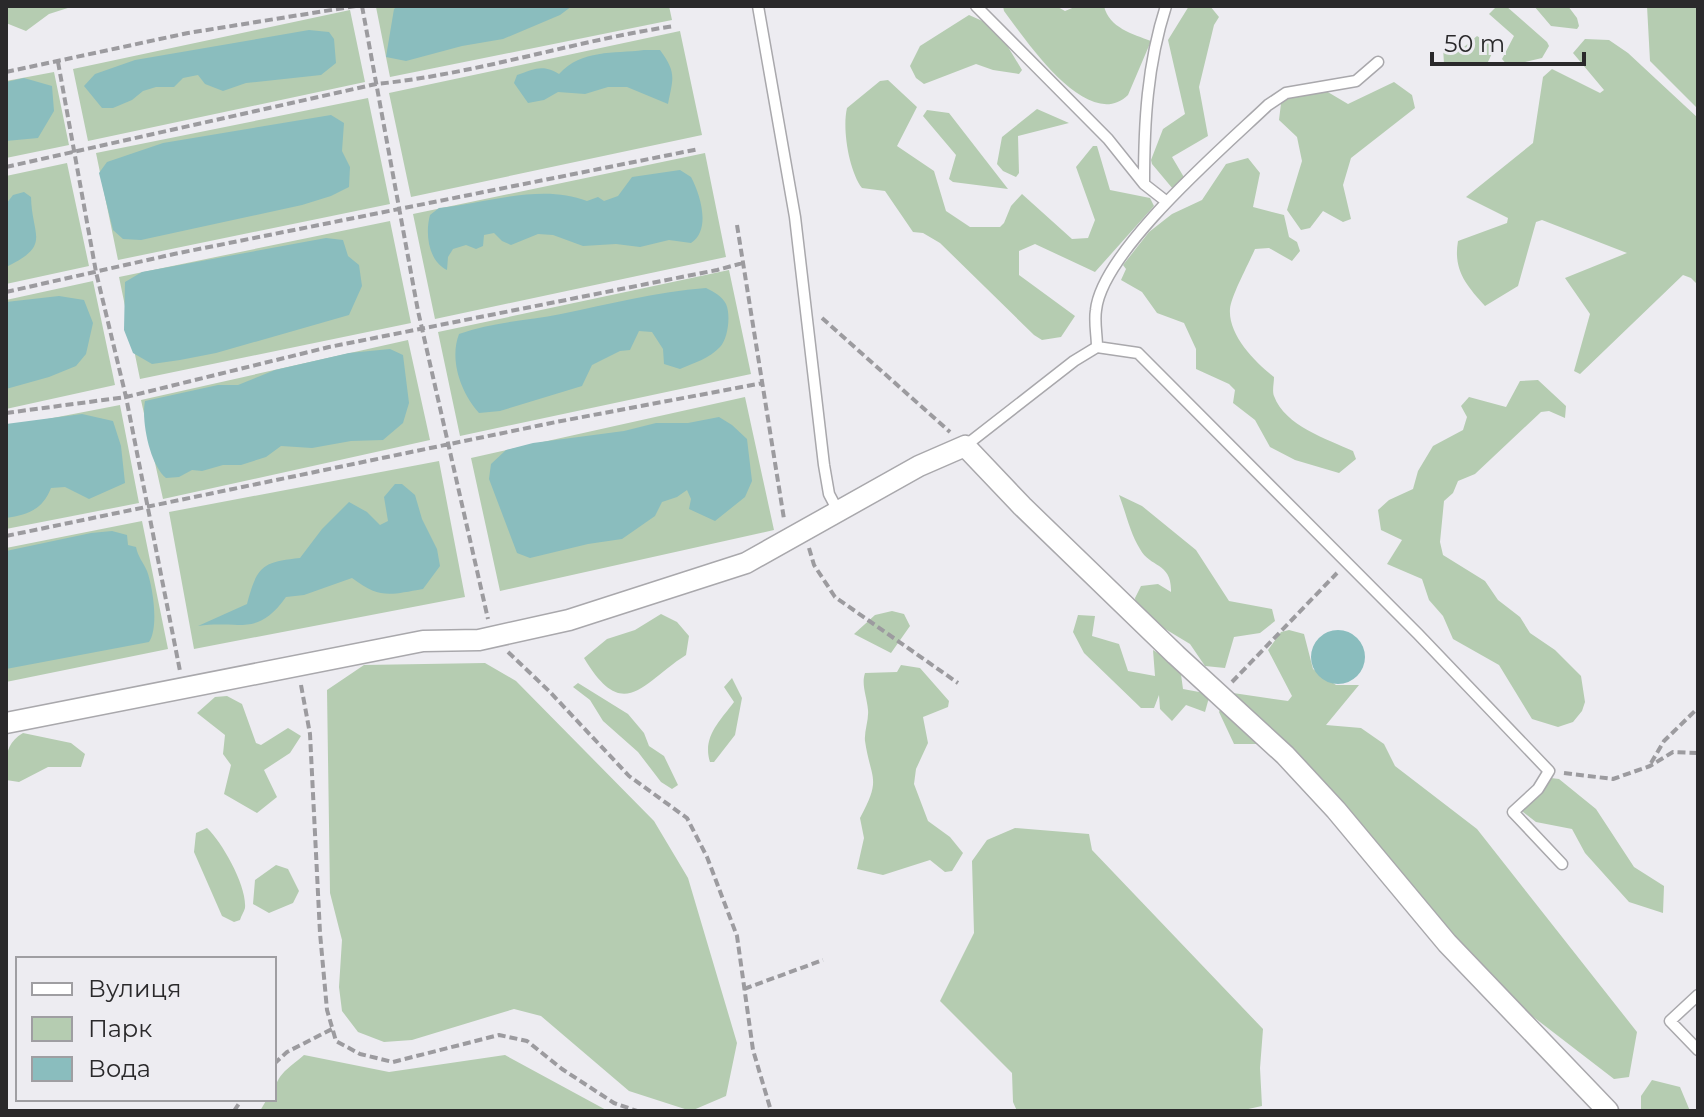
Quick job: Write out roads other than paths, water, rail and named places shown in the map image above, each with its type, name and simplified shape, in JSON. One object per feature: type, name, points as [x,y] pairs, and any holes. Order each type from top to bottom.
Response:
[{"type":"street","points":[[6,723],[423,641],[479,640],[569,620],[746,563],[919,466],[965,446],[1022,506],[1285,755],[1336,810],[1447,943],[1608,1111]]},
{"type":"lane","points":[[758,6],[795,217],[824,465],[829,494],[838,511]]},
{"type":"lane","points":[[976,6],[1108,139],[1144,184],[1167,202]]},
{"type":"lane","points":[[1144,184],[1144,128],[1149,73],[1166,6]]},
{"type":"lane","points":[[1097,347],[1096,308],[1109,273],[1124,249],[1167,202],[1268,105],[1286,93],[1356,81],[1378,62]]},
{"type":"lane","points":[[965,446],[1074,361],[1097,347],[1138,353],[1347,562],[1549,771],[1538,789],[1513,812],[1562,864]]},
{"type":"lane","points":[[1698,995],[1670,1021],[1698,1050]]},
{"type":"water","points":[[398,6],[572,6],[560,15],[503,39],[406,61],[386,57],[394,9]]},
{"type":"water","points":[[309,30],[329,32],[334,39],[336,63],[321,75],[246,83],[223,91],[205,84],[198,75],[183,78],[174,87],[143,91],[132,100],[113,108],[102,108],[84,86],[95,74],[135,60]]},
{"type":"water","points":[[660,50],[669,64],[672,82],[668,104],[627,87],[608,87],[585,94],[558,92],[544,100],[528,103],[514,83],[517,75],[534,69],[548,69],[559,74],[588,56]]},
{"type":"water","points":[[24,78],[52,86],[54,111],[38,138],[6,141],[6,82]]},
{"type":"water","points":[[331,115],[344,123],[342,151],[350,167],[349,187],[302,205],[141,240],[123,239],[113,230],[99,173],[107,162],[163,143]]},
{"type":"water","points":[[680,170],[691,177],[702,212],[701,230],[691,243],[669,240],[640,247],[616,244],[583,246],[553,235],[538,234],[511,245],[494,233],[484,235],[483,246],[476,249],[466,245],[453,249],[448,257],[447,270],[432,253],[428,230],[430,215],[439,208],[533,194],[570,196],[587,201],[598,197],[604,201],[618,196],[632,177]]},
{"type":"water","points":[[24,192],[31,197],[36,239],[29,252],[6,267],[6,204],[13,195]]},
{"type":"water","points":[[326,238],[343,240],[348,256],[359,265],[362,286],[349,315],[216,353],[180,360],[152,364],[133,353],[124,330],[125,282],[142,272]]},
{"type":"water","points":[[706,288],[720,296],[726,304],[727,333],[720,347],[712,354],[680,369],[664,364],[663,349],[652,332],[639,331],[630,350],[620,351],[592,365],[582,386],[500,411],[479,413],[458,376],[455,354],[459,334],[651,295]]},
{"type":"water","points":[[59,296],[84,300],[93,323],[86,354],[76,366],[6,389],[6,302]]},
{"type":"water","points":[[390,349],[403,355],[409,403],[403,423],[383,440],[351,441],[312,448],[281,446],[266,457],[241,465],[192,470],[179,477],[166,478],[155,463],[146,431],[145,401],[218,385],[238,385],[275,370],[349,353]]},
{"type":"water","points":[[82,414],[113,421],[121,446],[125,483],[89,499],[65,487],[51,488],[44,501],[34,510],[6,518],[6,424]]},
{"type":"water","points":[[719,417],[747,439],[752,481],[745,497],[715,521],[689,509],[691,499],[687,490],[662,502],[655,516],[622,539],[530,558],[517,553],[489,479],[491,464],[506,450],[656,423],[688,423]]},
{"type":"water","points":[[395,484],[402,484],[415,495],[422,519],[437,549],[440,566],[423,589],[385,594],[352,578],[304,595],[286,597],[276,610],[256,623],[198,626],[247,604],[254,581],[263,568],[300,558],[322,529],[349,502],[367,512],[380,525],[388,521],[384,497]]},
{"type":"water","points":[[112,531],[127,535],[128,545],[136,547],[147,571],[154,618],[149,642],[6,669],[6,551]]},
{"type":"water","points":[[1338,630],[1357,638],[1365,657],[1357,676],[1338,684],[1319,676],[1311,657],[1319,638]]}]
